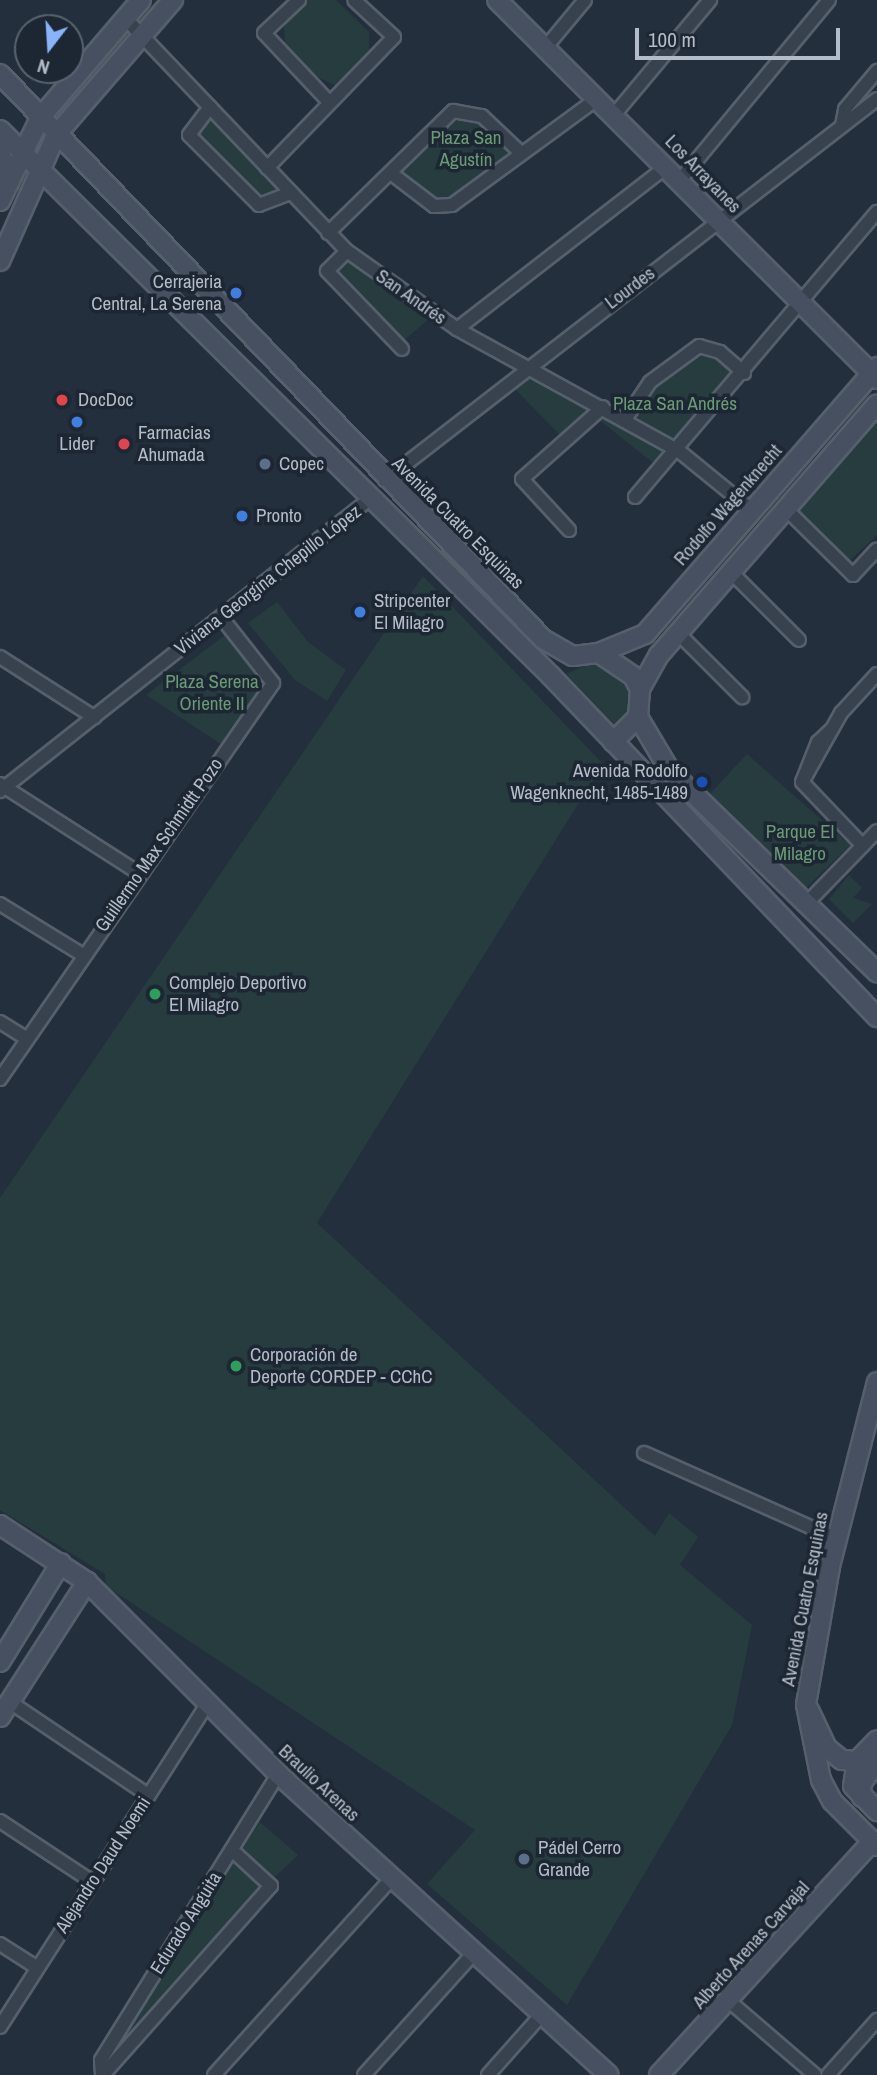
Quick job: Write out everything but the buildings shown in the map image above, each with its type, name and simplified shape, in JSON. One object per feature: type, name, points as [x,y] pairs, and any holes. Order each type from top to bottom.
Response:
[{"type":"main road","points":[[0,201],[40,118],[141,0]]},
{"type":"main road","points":[[0,261],[45,170],[56,135],[173,0]]},
{"type":"main road","name":"Los Arrayanes","points":[[497,0],[674,173],[802,304],[875,373]]},
{"type":"main road","name":"Avenida Cuatro Esquinas","points":[[0,74],[385,480],[543,639],[573,656]]},
{"type":"main road","points":[[0,130],[45,170],[551,676],[877,1017]]},
{"type":"main road","points":[[0,151],[9,184]]},
{"type":"main road","name":"Rodolfo Wagenknecht","points":[[599,653],[645,634],[750,509],[875,373]]},
{"type":"main road","points":[[877,404],[678,633],[640,689],[638,717],[670,771],[877,972]]},
{"type":"main road","points":[[551,676],[573,656],[599,653],[619,663],[640,689]]},
{"type":"main road","points":[[613,742],[638,717]]},
{"type":"main road","name":"Avenida Cuatro Esquinas","points":[[875,1844],[821,1780],[806,1705],[837,1539],[877,1382]]},
{"type":"main road","name":"Braulio Arenas","points":[[0,1525],[61,1563],[87,1583],[278,1774],[609,2075]]},
{"type":"main road","points":[[0,1662],[61,1563]]},
{"type":"main road","points":[[0,1717],[87,1583]]},
{"type":"main road","points":[[806,1705],[830,1752],[857,1761]]},
{"type":"main road","points":[[870,1806],[853,1786],[857,1761],[877,1740]]},
{"type":"main road","points":[[870,1806],[861,1784],[877,1762]]},
{"type":"main road","name":"Alberto Arenas Carvajal","points":[[659,2075],[875,1844]]},
{"type":"street","points":[[299,0],[264,33],[330,103]]},
{"type":"street","points":[[267,168],[394,37],[354,0]]},
{"type":"street","points":[[546,47],[585,0]]},
{"type":"street","points":[[614,116],[710,0]]},
{"type":"street","points":[[457,329],[674,173],[830,0]]},
{"type":"street","name":"San Andrés","points":[[125,18],[347,251],[457,329],[626,418],[679,451],[750,509]]},
{"type":"street","points":[[842,125],[845,109],[877,71]]},
{"type":"street","points":[[392,174],[434,206],[452,205],[520,152],[597,99]]},
{"type":"street","name":"Lourdes","points":[[385,480],[525,367],[720,222],[877,99]]},
{"type":"street","points":[[210,107],[189,135],[259,205],[291,193]]},
{"type":"street","points":[[328,233],[392,174],[453,111],[482,116],[520,152]]},
{"type":"street","points":[[635,498],[679,451],[877,212]]},
{"type":"street","points":[[347,251],[327,271],[402,349]]},
{"type":"street","points":[[626,418],[650,382],[699,346],[719,352],[744,373]]},
{"type":"street","points":[[569,530],[522,479],[603,407]]},
{"type":"street","name":"Viviana Georgina Chepillo López","points":[[2,788],[371,498]]},
{"type":"street","points":[[786,509],[853,575],[877,549]]},
{"type":"street","points":[[731,572],[799,640]]},
{"type":"street","name":"Guillermo Max Schmidtt Pozo","points":[[0,1079],[137,872],[273,682],[221,617]]},
{"type":"street","points":[[678,633],[742,697]]},
{"type":"street","points":[[0,657],[94,717]]},
{"type":"street","points":[[863,846],[807,789],[805,778],[831,730],[877,674]]},
{"type":"street","points":[[2,788],[137,872]]},
{"type":"street","points":[[806,905],[877,831]]},
{"type":"street","points":[[0,904],[83,956]]},
{"type":"street","points":[[0,1022],[27,1039]]},
{"type":"street","points":[[644,1452],[837,1539]]},
{"type":"street","points":[[10,1702],[148,1795]]},
{"type":"street","name":"Alejandro Daud Noemi","points":[[0,2027],[91,1881],[207,1704]]},
{"type":"street","name":"Edurado Anguita","points":[[103,2075],[101,2060],[278,1774]]},
{"type":"street","points":[[0,1821],[91,1881]]},
{"type":"street","points":[[103,2075],[271,1886],[232,1850]]},
{"type":"street","points":[[214,2075],[391,1879]]},
{"type":"street","points":[[0,1944],[36,1968]]},
{"type":"street","points":[[364,2075],[474,1953]]},
{"type":"street","points":[[729,2001],[815,2075]]},
{"type":"street","points":[[488,2075],[543,2013]]},
{"type":"street","points":[[828,2075],[877,2021]]},
{"type":"green space","points":[[307,0],[336,0],[369,32],[369,55],[335,85],[317,77],[285,44],[284,22]]},
{"type":"green space","points":[[209,114],[285,192],[260,201],[193,135]]},
{"type":"green space","name":"Plaza San Agustín","points":[[454,115],[479,120],[514,152],[451,201],[435,202],[398,174]]},
{"type":"green space","points":[[348,258],[430,318],[402,342],[334,271]]},
{"type":"green space","name":"Plaza San Andrés","points":[[700,352],[717,356],[737,373],[678,444],[631,415],[654,385]]},
{"type":"green space","points":[[525,371],[596,408],[564,439],[510,384]]},
{"type":"green space","points":[[604,414],[671,452],[657,466],[598,419]]},
{"type":"green space","points":[[877,420],[877,535],[846,564],[796,512]]},
{"type":"green space","name":"Corporación de Deporte CORDEP - CChC","points":[[423,576],[603,764],[317,1223],[655,1536],[669,1513],[698,1537],[680,1565],[752,1625],[732,1725],[567,2005],[427,1884],[475,1830],[106,1586],[105,1574],[0,1510],[0,1198]]},
{"type":"green space","points":[[277,602],[308,642],[346,670],[327,701],[295,680],[248,623]]},
{"type":"green space","name":"Plaza Serena Oriente II","points":[[225,635],[259,678],[260,689],[224,746],[146,695]]},
{"type":"green space","points":[[594,662],[628,688],[630,712],[617,727],[566,674]]},
{"type":"green space","name":"Parque El Milagro","points":[[747,754],[850,845],[801,893],[706,798]]},
{"type":"green space","points":[[849,875],[862,888],[853,898],[872,904],[853,923],[829,899]]},
{"type":"green space","points":[[260,1822],[298,1855],[274,1878],[241,1848]]},
{"type":"green space","points":[[232,1855],[266,1887],[105,2068],[104,2061]]},
{"type":"place","name":"Cerrajeria Central, La Serena","points":[[236,293]]},
{"type":"place","name":"DocDoc","points":[[62,400]]},
{"type":"place","name":"Lider","points":[[77,422]]},
{"type":"place","name":"Farmacias Ahumada","points":[[124,444]]},
{"type":"place","name":"Copec","points":[[265,464]]},
{"type":"place","name":"Pronto","points":[[242,516]]},
{"type":"place","name":"Stripcenter El Milagro","points":[[360,612]]},
{"type":"place","name":"Avenida Rodolfo Wagenknecht, 1485-1489","points":[[702,782]]},
{"type":"place","name":"Complejo Deportivo El Milagro","points":[[155,994]]},
{"type":"place","name":"Corporación de Deporte CORDEP - CChC","points":[[236,1366]]},
{"type":"place","name":"Pádel Cerro Grande","points":[[524,1859]]}]
